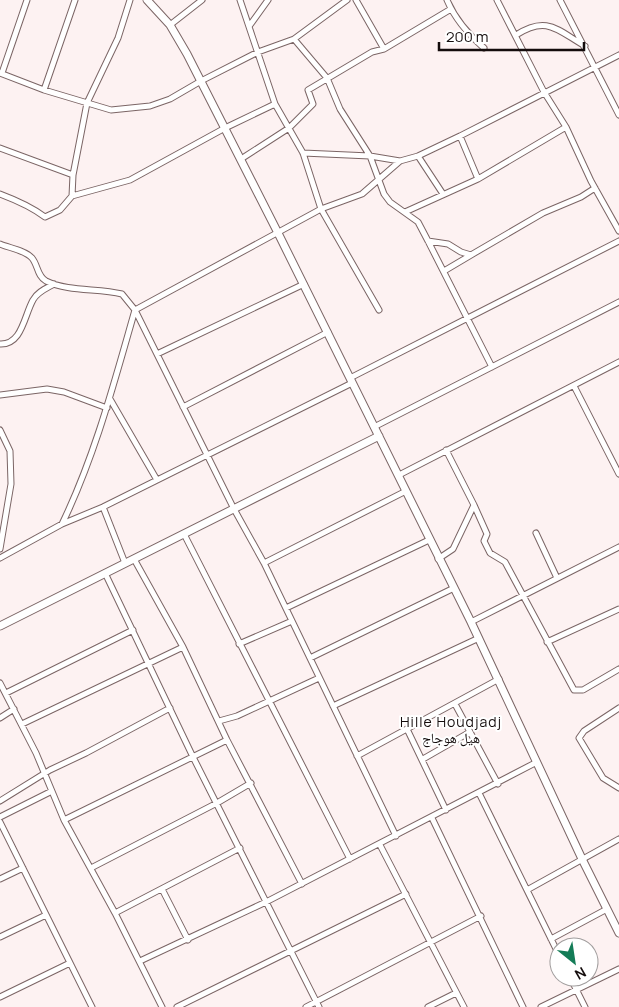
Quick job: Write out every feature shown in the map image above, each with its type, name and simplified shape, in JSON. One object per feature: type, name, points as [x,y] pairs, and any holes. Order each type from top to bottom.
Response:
[{"type":"street","points":[[26,0],[1,73],[44,90],[116,110],[162,103],[258,52],[294,39],[347,0]]},
{"type":"street","points":[[44,90],[75,0]]},
{"type":"street","points":[[72,196],[73,175],[87,103],[118,38],[130,0]]},
{"type":"street","points":[[148,0],[170,25],[241,159],[479,638],[583,861],[619,933]]},
{"type":"street","points":[[170,25],[202,0]]},
{"type":"street","points":[[240,0],[275,104],[303,153],[321,209],[379,310]]},
{"type":"street","points":[[250,26],[268,0]]},
{"type":"street","points":[[356,0],[384,49]]},
{"type":"street","points":[[447,0],[451,9],[471,37],[484,48]]},
{"type":"street","points":[[497,0],[544,92],[566,127],[595,188],[619,231]]},
{"type":"street","points":[[560,0],[619,115]]},
{"type":"street","points":[[241,159],[289,128],[313,104],[308,90],[372,52],[384,49],[451,9]]},
{"type":"street","points":[[516,35],[532,25],[550,25],[585,47]]},
{"type":"street","points":[[294,39],[327,78],[340,109],[370,156],[378,182],[390,202],[418,222],[444,271],[465,318],[492,367]]},
{"type":"street","points":[[303,153],[370,156],[400,161],[418,156],[619,55]]},
{"type":"street","points":[[0,194],[20,204],[32,207],[46,217],[60,210],[72,196],[130,180],[225,128],[275,104]]},
{"type":"street","points":[[405,212],[478,179],[566,127]]},
{"type":"street","points":[[460,136],[478,179]]},
{"type":"street","points":[[0,148],[73,175]]},
{"type":"street","points":[[418,156],[443,194]]},
{"type":"street","points":[[62,524],[78,491],[107,408],[135,310],[182,282],[321,209],[362,194],[400,161]]},
{"type":"street","points":[[444,271],[543,213],[581,197],[595,188]]},
{"type":"street","points":[[428,241],[448,244],[461,252],[471,255]]},
{"type":"street","points":[[0,558],[62,524],[103,508],[352,381],[465,318],[619,241]]},
{"type":"street","points":[[0,244],[27,254],[32,258],[41,277],[54,284],[122,294],[135,310],[234,509],[264,563],[396,836]]},
{"type":"street","points":[[0,344],[6,344],[14,340],[33,300],[54,284]]},
{"type":"street","points":[[157,354],[304,284]]},
{"type":"street","points":[[374,428],[619,302]]},
{"type":"street","points":[[183,407],[328,332]]},
{"type":"street","points":[[399,475],[619,362]]},
{"type":"street","points":[[574,386],[619,474]]},
{"type":"street","points":[[0,396],[47,389],[64,392],[107,408]]},
{"type":"street","points":[[110,399],[157,480]]},
{"type":"street","points":[[0,430],[10,451],[12,484],[0,549]]},
{"type":"street","points":[[0,626],[379,436]]},
{"type":"street","points":[[446,450],[487,534],[484,541],[490,553],[505,562],[574,690],[583,690],[619,669]]},
{"type":"street","points":[[264,563],[406,491]]},
{"type":"street","points":[[438,558],[453,549],[474,506]]},
{"type":"street","points":[[103,508],[125,563]]},
{"type":"street","points":[[536,533],[557,578]]},
{"type":"street","points":[[184,534],[350,859]]},
{"type":"street","points":[[286,608],[429,540]]},
{"type":"street","points":[[471,622],[619,547]]},
{"type":"street","points":[[134,559],[182,647],[227,740],[302,884]]},
{"type":"street","points":[[105,574],[193,757],[318,1004]]},
{"type":"street","points":[[310,658],[454,588]]},
{"type":"street","points":[[547,642],[619,609]]},
{"type":"street","points":[[239,644],[292,621]]},
{"type":"street","points":[[6,693],[133,630]]},
{"type":"street","points":[[333,706],[479,638]]},
{"type":"street","points":[[22,724],[149,665],[182,647]]},
{"type":"street","points":[[219,721],[237,716],[318,678]]},
{"type":"street","points":[[357,756],[499,680]]},
{"type":"street","points":[[0,683],[22,724],[50,792],[115,913],[162,1007]]},
{"type":"street","points":[[455,704],[498,784]]},
{"type":"street","points":[[0,800],[44,774],[170,708]]},
{"type":"street","points":[[619,708],[584,732],[579,738],[603,778],[619,788]]},
{"type":"street","points":[[0,718],[14,709]]},
{"type":"street","points":[[407,729],[446,810]]},
{"type":"street","points":[[423,759],[470,732]]},
{"type":"street","points":[[64,820],[227,740]]},
{"type":"street","points":[[140,961],[188,940],[380,845],[537,762]]},
{"type":"street","points":[[90,868],[251,784]]},
{"type":"street","points":[[0,817],[50,792]]},
{"type":"street","points":[[479,793],[550,937]]},
{"type":"street","points":[[432,818],[481,916],[523,1007]]},
{"type":"street","points":[[0,822],[92,1007]]},
{"type":"street","points":[[527,890],[583,861],[619,839]]},
{"type":"street","points":[[380,845],[464,1007]]},
{"type":"street","points":[[115,913],[240,848]]},
{"type":"street","points":[[0,879],[23,868]]},
{"type":"street","points":[[162,890],[188,940]]},
{"type":"street","points":[[176,1007],[406,894]]},
{"type":"street","points":[[555,937],[607,909]]},
{"type":"street","points":[[0,937],[46,915]]},
{"type":"street","points":[[306,1007],[318,1004],[481,916]]},
{"type":"street","points":[[0,997],[70,963]]},
{"type":"street","points":[[541,1007],[619,969]]},
{"type":"street","points":[[575,987],[584,1006]]},
{"type":"street","points":[[428,1007],[456,993]]},
{"type":"district","name":"Hille Houdjadj هيل هوجاج","points":[[451,730]]}]
